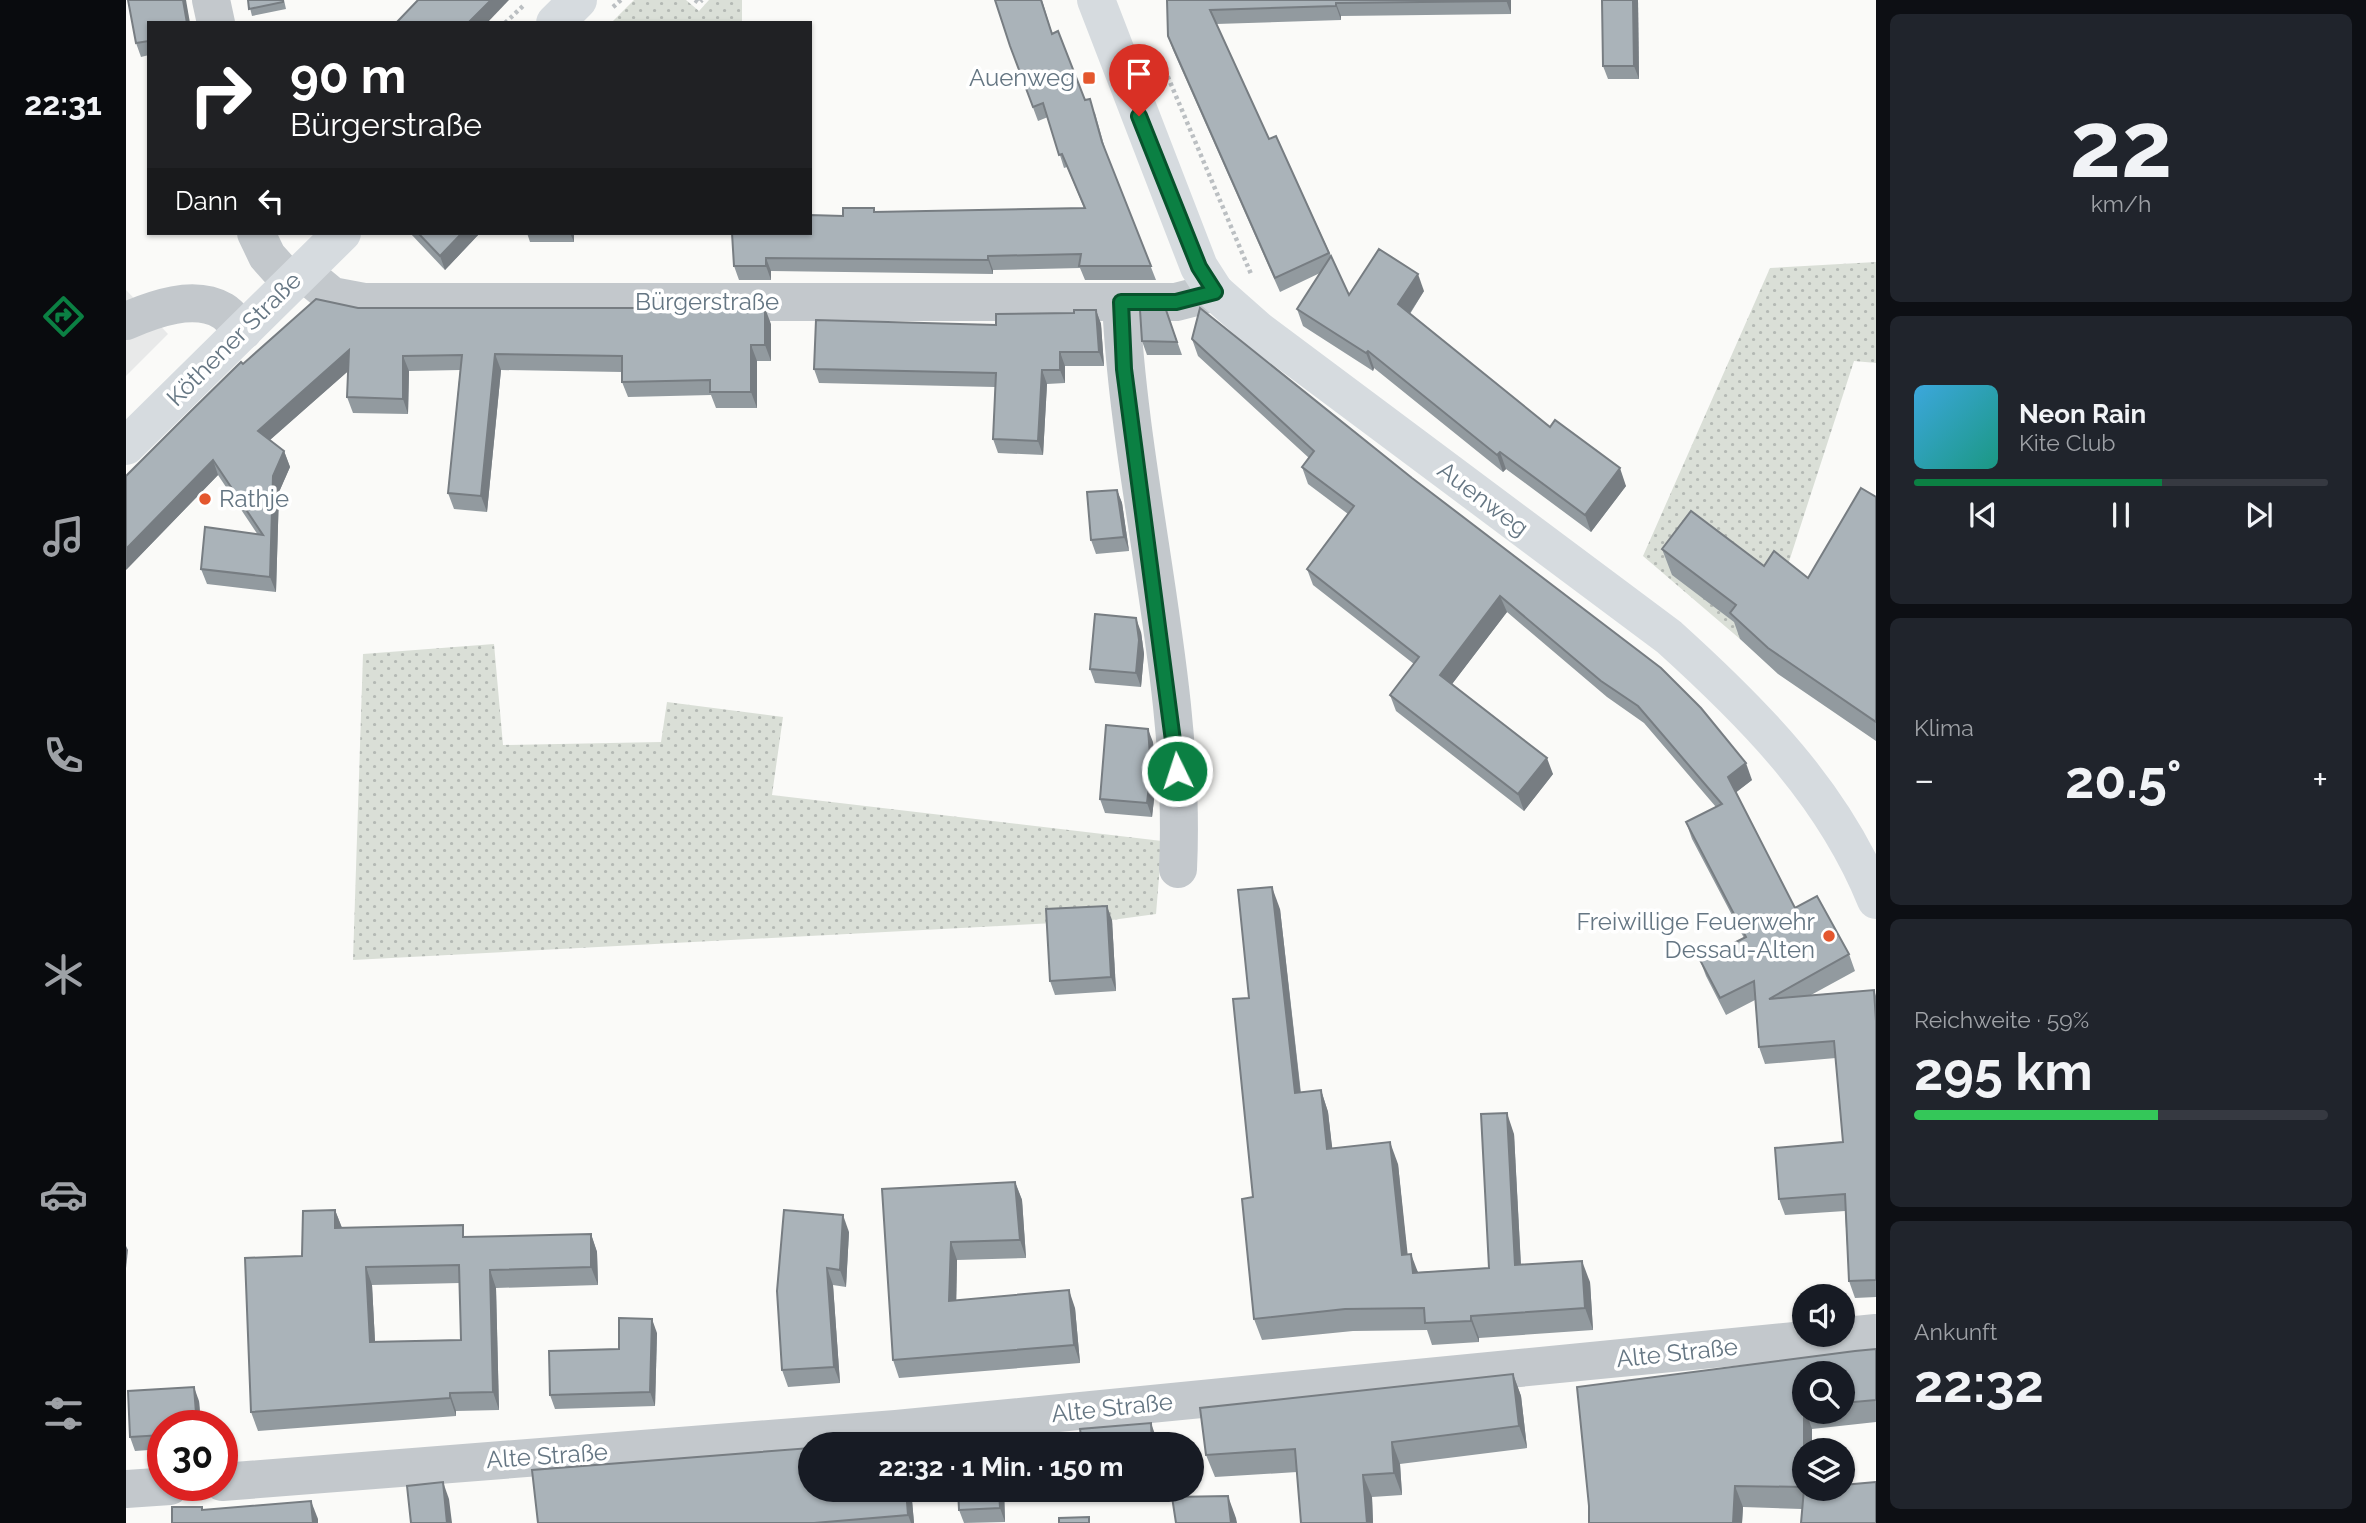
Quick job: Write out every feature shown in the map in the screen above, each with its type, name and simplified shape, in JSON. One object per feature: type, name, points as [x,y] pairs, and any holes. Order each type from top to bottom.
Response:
[{"type":"main road","points":[[557,21],[578,0]]},
{"type":"main road","name":"Auenweg","points":[[1096,0],[1183,228],[1199,267],[1215,292],[1258,330],[1670,637],[1727,690],[1815,789],[1848,839],[1873,887]]},
{"type":"main road","name":"Köthener Straße","points":[[126,446],[340,235]]},
{"type":"street","points":[[212,0],[216,21]]},
{"type":"street","name":"Bürgerstraße","points":[[257,235],[267,256],[297,277],[332,296],[365,302],[1176,302],[1215,292]]},
{"type":"street","points":[[126,321],[149,312],[192,302],[223,311],[243,331]]},
{"type":"street","points":[[1121,302],[1124,369],[1176,744],[1180,825],[1178,869]]},
{"type":"street","name":"Alte Straße","points":[[238,1481],[896,1429],[1876,1333]]},
{"type":"street","points":[[126,1489],[147,1488]]},
{"type":"path","points":[[507,21],[529,0]]},
{"type":"path","points":[[695,0],[699,3],[702,0]]},
{"type":"path","points":[[1162,62],[1252,275]]},
{"type":"shaded area","points":[[634,0],[686,0],[699,11],[709,0],[742,0],[742,21],[613,21]]},
{"type":"shaded area","points":[[1876,262],[1876,363],[1854,361],[1784,577],[1740,639],[1643,556],[1770,268]]},
{"type":"shaded area","points":[[126,290],[168,334],[126,376]]},
{"type":"shaded area","points":[[494,644],[503,745],[661,742],[667,702],[783,717],[772,795],[1162,841],[1156,914],[1112,920],[353,960],[363,654]]},
{"type":"building","points":[[128,0],[183,0],[187,21],[147,21],[147,41],[136,43]]},
{"type":"building","points":[[248,0],[283,0],[283,2],[249,9]]},
{"type":"building","points":[[418,0],[491,0],[470,21],[398,21]]},
{"type":"building","points":[[995,0],[1041,0],[1052,34],[1058,31],[1085,100],[1090,99],[1102,142],[1151,266],[1079,266],[1081,254],[988,256],[988,260],[766,258],[766,266],[734,266],[732,235],[812,235],[812,215],[843,216],[843,208],[874,208],[874,212],[1085,208],[1062,154],[1059,155],[1043,103],[1033,107]]},
{"type":"building","points":[[1167,0],[1506,1],[1336,3],[1336,6],[1210,10],[1269,139],[1276,136],[1329,253],[1275,278],[1168,36]]},
{"type":"building","points":[[1602,0],[1633,0],[1634,66],[1603,66]]},
{"type":"building","points":[[420,235],[460,235],[440,256]]},
{"type":"building","points":[[1379,249],[1418,274],[1398,304],[1550,427],[1555,420],[1620,468],[1585,515],[1500,452],[1497,455],[1368,351],[1366,353],[1297,309],[1331,256],[1349,295]]},
{"type":"building","points":[[316,299],[358,308],[765,308],[765,345],[751,345],[751,392],[710,392],[710,380],[622,382],[622,356],[495,354],[481,496],[448,493],[462,355],[403,356],[403,399],[347,397],[349,350],[258,431],[284,451],[273,476],[270,577],[201,569],[205,527],[263,535],[213,460],[126,549],[126,476],[241,362],[243,364]]},
{"type":"building","points":[[1200,308],[1412,478],[1661,668],[1701,708],[1746,763],[1728,777],[1795,908],[1817,896],[1849,954],[1769,999],[1874,990],[1876,1280],[1849,1281],[1845,1194],[1779,1199],[1775,1148],[1843,1142],[1834,1041],[1759,1047],[1754,981],[1720,998],[1700,960],[1746,937],[1686,822],[1722,804],[1638,706],[1601,681],[1500,596],[1440,675],[1547,758],[1518,794],[1390,695],[1419,657],[1307,569],[1354,506],[1302,467],[1314,451],[1192,339]]},
{"type":"building","points":[[1074,310],[1096,310],[1099,352],[1060,352],[1060,370],[1042,370],[1038,441],[993,439],[996,373],[814,369],[816,320],[996,325],[996,314],[1074,313]]},
{"type":"building","points":[[1140,310],[1166,310],[1177,342],[1142,341]]},
{"type":"building","points":[[1861,488],[1876,497],[1876,722],[1768,648],[1730,613],[1736,605],[1662,549],[1691,511],[1764,566],[1774,551],[1808,578]]},
{"type":"building","points":[[1117,490],[1124,537],[1091,540],[1087,492]]},
{"type":"building","points":[[1095,614],[1136,618],[1139,640],[1136,673],[1090,669]]},
{"type":"building","points":[[1106,725],[1148,729],[1151,768],[1147,803],[1100,799]]},
{"type":"building","points":[[1272,887],[1295,1093],[1321,1090],[1327,1149],[1390,1142],[1402,1255],[1411,1254],[1413,1273],[1489,1268],[1481,1114],[1507,1113],[1515,1265],[1582,1261],[1585,1308],[1471,1316],[1471,1321],[1425,1323],[1424,1308],[1345,1309],[1254,1319],[1242,1199],[1253,1197],[1233,999],[1249,998],[1238,890]]},
{"type":"building","points":[[1107,906],[1111,977],[1050,981],[1046,909]]},
{"type":"building","points":[[1015,1182],[1020,1240],[951,1242],[949,1301],[1069,1290],[1074,1345],[893,1360],[882,1189]]},
{"type":"building","points":[[335,1210],[335,1228],[463,1225],[463,1237],[591,1234],[591,1267],[490,1270],[493,1392],[450,1393],[450,1398],[251,1412],[245,1258],[302,1256],[303,1211]],"holes":[[[459,1265],[461,1340],[370,1342],[366,1267]]]},
{"type":"building","points":[[784,1210],[843,1215],[840,1270],[827,1268],[834,1367],[782,1370],[777,1291]]},
{"type":"building","points":[[619,1318],[652,1319],[650,1392],[550,1395],[549,1351],[619,1349]]},
{"type":"building","points":[[1876,1349],[1876,1400],[1855,1402],[1855,1361],[1792,1361],[1792,1424],[1804,1424],[1804,1438],[1792,1438],[1792,1487],[1735,1486],[1733,1523],[1589,1523],[1577,1387]]},
{"type":"building","points":[[1513,1374],[1519,1426],[1392,1442],[1394,1473],[1363,1475],[1367,1523],[1301,1523],[1295,1449],[1206,1455],[1200,1408]]},
{"type":"building","points":[[194,1387],[196,1410],[147,1410],[147,1436],[130,1437],[128,1391]]},
{"type":"building","points":[[1151,1423],[1151,1432],[1080,1432],[1080,1429]]},
{"type":"building","points":[[798,1449],[798,1502],[907,1502],[908,1515],[814,1523],[538,1523],[532,1470]]},
{"type":"building","points":[[443,1482],[447,1523],[411,1523],[407,1486]]},
{"type":"building","points":[[1876,1482],[1876,1523],[1801,1523],[1803,1501],[1855,1501],[1855,1484]]},
{"type":"building","points":[[1204,1496],[1228,1496],[1231,1523],[1176,1523],[1173,1502],[1204,1502]]},
{"type":"building","points":[[311,1501],[313,1523],[172,1523],[172,1507],[202,1507],[202,1510]]},
{"type":"building","points":[[959,1502],[1000,1502],[1000,1508],[959,1510]]},
{"type":"building","points":[[1089,1517],[1089,1523],[1059,1523],[1059,1518]]},
{"type":"place","name":"Auenweg","points":[[1089,78]]},
{"type":"place","name":"Rathje","points":[[205,499]]},
{"type":"place","name":"Freiwillige Feuerwehr Dessau-Alten","points":[[1829,936]]},
{"type":"route","points":[[1139,116],[1199,267],[1215,292],[1176,302],[1121,302],[1124,369],[1176,744],[1177,771]]}]
